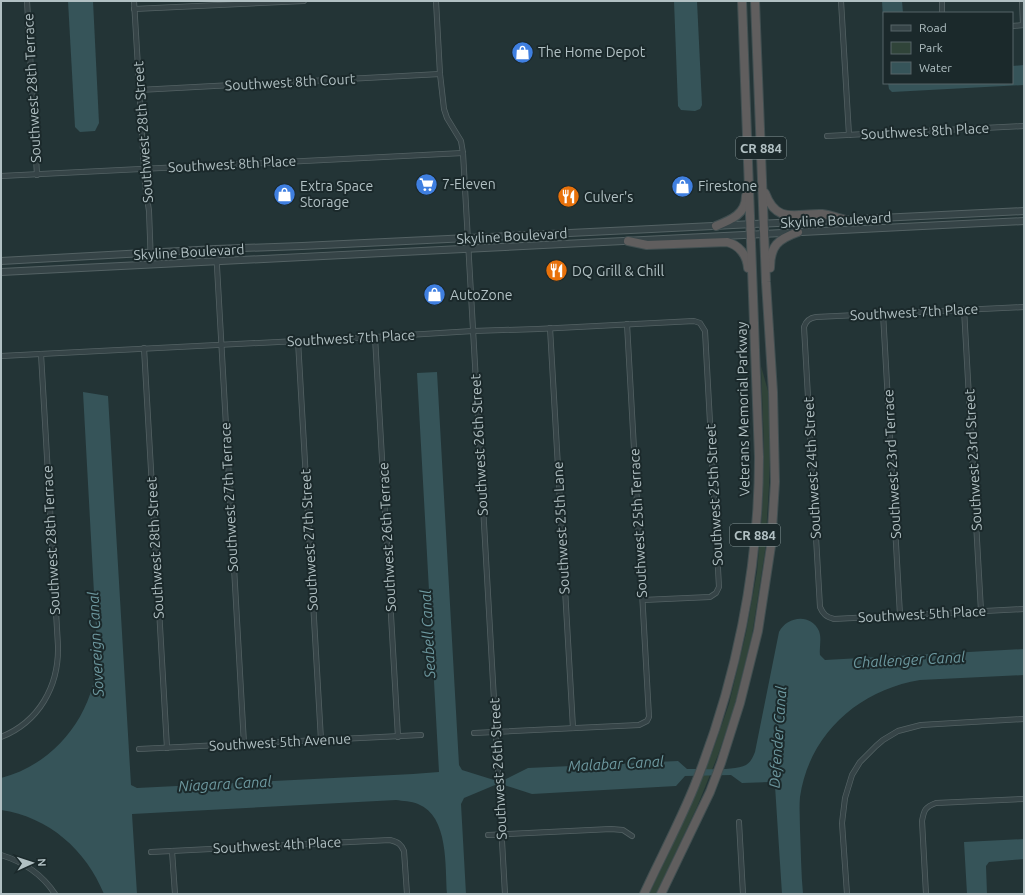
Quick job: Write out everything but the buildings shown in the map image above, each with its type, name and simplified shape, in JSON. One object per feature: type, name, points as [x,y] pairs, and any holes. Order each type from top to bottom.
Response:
[{"type":"highway","name":"Veterans Memorial Parkway","points":[[644,894],[694,788],[719,719],[738,646],[750,581],[759,481],[759,457],[746,73],[742,1]]},
{"type":"highway","name":"Veterans Memorial Parkway","points":[[661,894],[710,792],[721,762],[742,695],[758,631],[771,546],[774,482],[773,392],[766,282],[755,1]]},
{"type":"highway","points":[[716,226],[734,218],[741,212],[746,203],[742,102],[746,73]]},
{"type":"highway","points":[[763,187],[772,207],[784,216],[823,214],[846,220]]},
{"type":"highway","points":[[773,392],[774,362],[770,258],[773,249],[781,240],[798,232]]},
{"type":"highway","points":[[628,241],[647,245],[730,243],[740,249],[747,261],[754,306]]},
{"type":"street","name":"Southwest 28th Terrace","points":[[27,1],[37,175]]},
{"type":"street","name":"Southwest 28th Street","points":[[134,1],[151,264]]},
{"type":"street","points":[[134,9],[304,1]]},
{"type":"street","name":"Southwest 26th Street","points":[[436,1],[440,74],[444,109],[447,118],[461,140],[463,153],[505,894]]},
{"type":"street","points":[[841,1],[849,135]]},
{"type":"street","points":[[942,1],[942,12]]},
{"type":"street","points":[[1013,26],[1024,25],[1022,1]]},
{"type":"street","name":"Southwest 8th Court","points":[[139,90],[440,74]]},
{"type":"street","name":"Southwest 8th Place","points":[[827,136],[1024,126]]},
{"type":"street","name":"Southwest 8th Place","points":[[1,176],[463,153]]},
{"type":"street","name":"Skyline Boulevard","points":[[1,261],[151,254],[216,249],[244,249],[1024,211]]},
{"type":"street","name":"Skyline Boulevard","points":[[1,272],[1024,222]]},
{"type":"street","name":"Southwest 27th Terrace","points":[[216,249],[244,744]]},
{"type":"street","name":"Southwest 7th Place","points":[[806,322],[812,317],[1024,306]]},
{"type":"street","name":"Southwest 23rd Street","points":[[964,309],[981,611]]},
{"type":"street","name":"Southwest 23rd Terrace","points":[[883,313],[900,615]]},
{"type":"street","name":"Southwest 7th Place","points":[[1,356],[473,331],[694,321],[700,323]]},
{"type":"street","name":"Southwest 24th Street","points":[[806,322],[804,340],[820,607],[823,613]]},
{"type":"street","name":"Southwest 25th Street","points":[[643,600],[710,597],[716,593],[719,587],[705,331],[700,323]]},
{"type":"street","name":"Southwest 25th Terrace","points":[[573,728],[640,725],[647,721],[650,713],[627,324]]},
{"type":"street","name":"Southwest 25th Lane","points":[[550,328],[573,728]]},
{"type":"street","name":"Southwest 26th Terrace","points":[[375,337],[398,737]]},
{"type":"street","name":"Southwest 27th Street","points":[[298,341],[321,740]]},
{"type":"street","name":"Southwest 28th Street","points":[[144,348],[167,748]]},
{"type":"street","name":"Southwest 28th Terrace","points":[[1,737],[20,727],[31,718],[42,705],[50,691],[55,677],[58,654],[41,354]]},
{"type":"street","name":"Southwest 5th Place","points":[[823,613],[834,619],[1024,609]]},
{"type":"street","points":[[847,894],[842,823],[843,806],[852,774],[866,756],[883,740],[898,731],[914,726],[1024,719]]},
{"type":"street","points":[[474,733],[573,728]]},
{"type":"street","name":"Southwest 5th Avenue","points":[[139,749],[421,735]]},
{"type":"street","points":[[926,894],[922,821],[924,810],[929,805],[936,803],[1024,799]]},
{"type":"street","points":[[739,822],[743,894]]},
{"type":"street","points":[[488,835],[611,829],[623,830],[632,836]]},
{"type":"street","name":"Southwest 4th Place","points":[[151,852],[390,840],[396,841],[402,846],[404,852],[407,894]]},
{"type":"street","points":[[172,851],[175,894]]},
{"type":"street","points":[[1,854],[21,862],[42,877],[55,894]]},
{"type":"green space","points":[[761,366],[768,391],[770,445],[769,486],[765,551],[752,635],[734,708],[718,755],[697,807],[656,894],[649,894],[695,795],[712,753],[729,704],[746,633],[757,572],[762,514],[764,447]]},
{"type":"water","points":[[68,1],[93,1],[99,123],[95,131],[80,132],[75,127]]},
{"type":"water","points":[[674,1],[697,1],[702,105],[700,109],[695,111],[681,110],[678,106]]},
{"type":"water","points":[[882,1],[902,1],[903,12],[883,12],[883,19]]},
{"type":"water","points":[[1024,65],[1024,85],[892,92],[889,89],[888,84],[1013,84],[1013,66]]},
{"type":"water","points":[[437,372],[459,765],[462,770],[494,780],[504,780],[528,768],[678,761],[687,769],[726,769],[746,765],[751,761],[755,752],[779,632],[793,620],[805,619],[815,625],[819,631],[820,637],[820,655],[825,660],[1024,649],[1024,675],[920,680],[898,685],[877,694],[858,705],[840,719],[826,735],[814,754],[805,774],[800,797],[801,870],[803,894],[782,894],[775,786],[770,782],[742,783],[731,775],[685,776],[676,786],[532,794],[504,785],[495,785],[464,798],[461,804],[466,894],[447,894],[445,857],[440,831],[435,819],[428,810],[413,802],[396,800],[132,814],[137,894],[104,894],[87,863],[64,838],[35,820],[1,810],[1,778],[22,771],[41,760],[72,730],[83,712],[91,692],[96,670],[97,648],[83,392],[108,396],[131,785],[137,788],[413,774],[439,772],[417,373]]},
{"type":"water","points":[[1024,839],[1024,859],[989,862],[986,866],[987,894],[967,894],[964,842]]},
{"type":"place","name":"The Home Depot","points":[[523,52]]},
{"type":"place","name":"7-Eleven","points":[[426,184]]},
{"type":"place","name":"Firestone","points":[[683,186]]},
{"type":"place","name":"Extra Space Storage","points":[[284,194]]},
{"type":"place","name":"Culver's","points":[[568,197]]},
{"type":"place","name":"DQ Grill & Chill","points":[[557,271]]},
{"type":"place","name":"AutoZone","points":[[435,295]]},
{"type":"water label","name":"Seabell Canal","points":[[428,634]]},
{"type":"water label","name":"Sovereign Canal","points":[[96,644]]},
{"type":"water label","name":"Challenger Canal","points":[[909,660]]},
{"type":"water label","name":"Defender Canal","points":[[778,737]]},
{"type":"water label","name":"Malabar Canal","points":[[616,764]]},
{"type":"water label","name":"Niagara Canal","points":[[225,784]]}]
